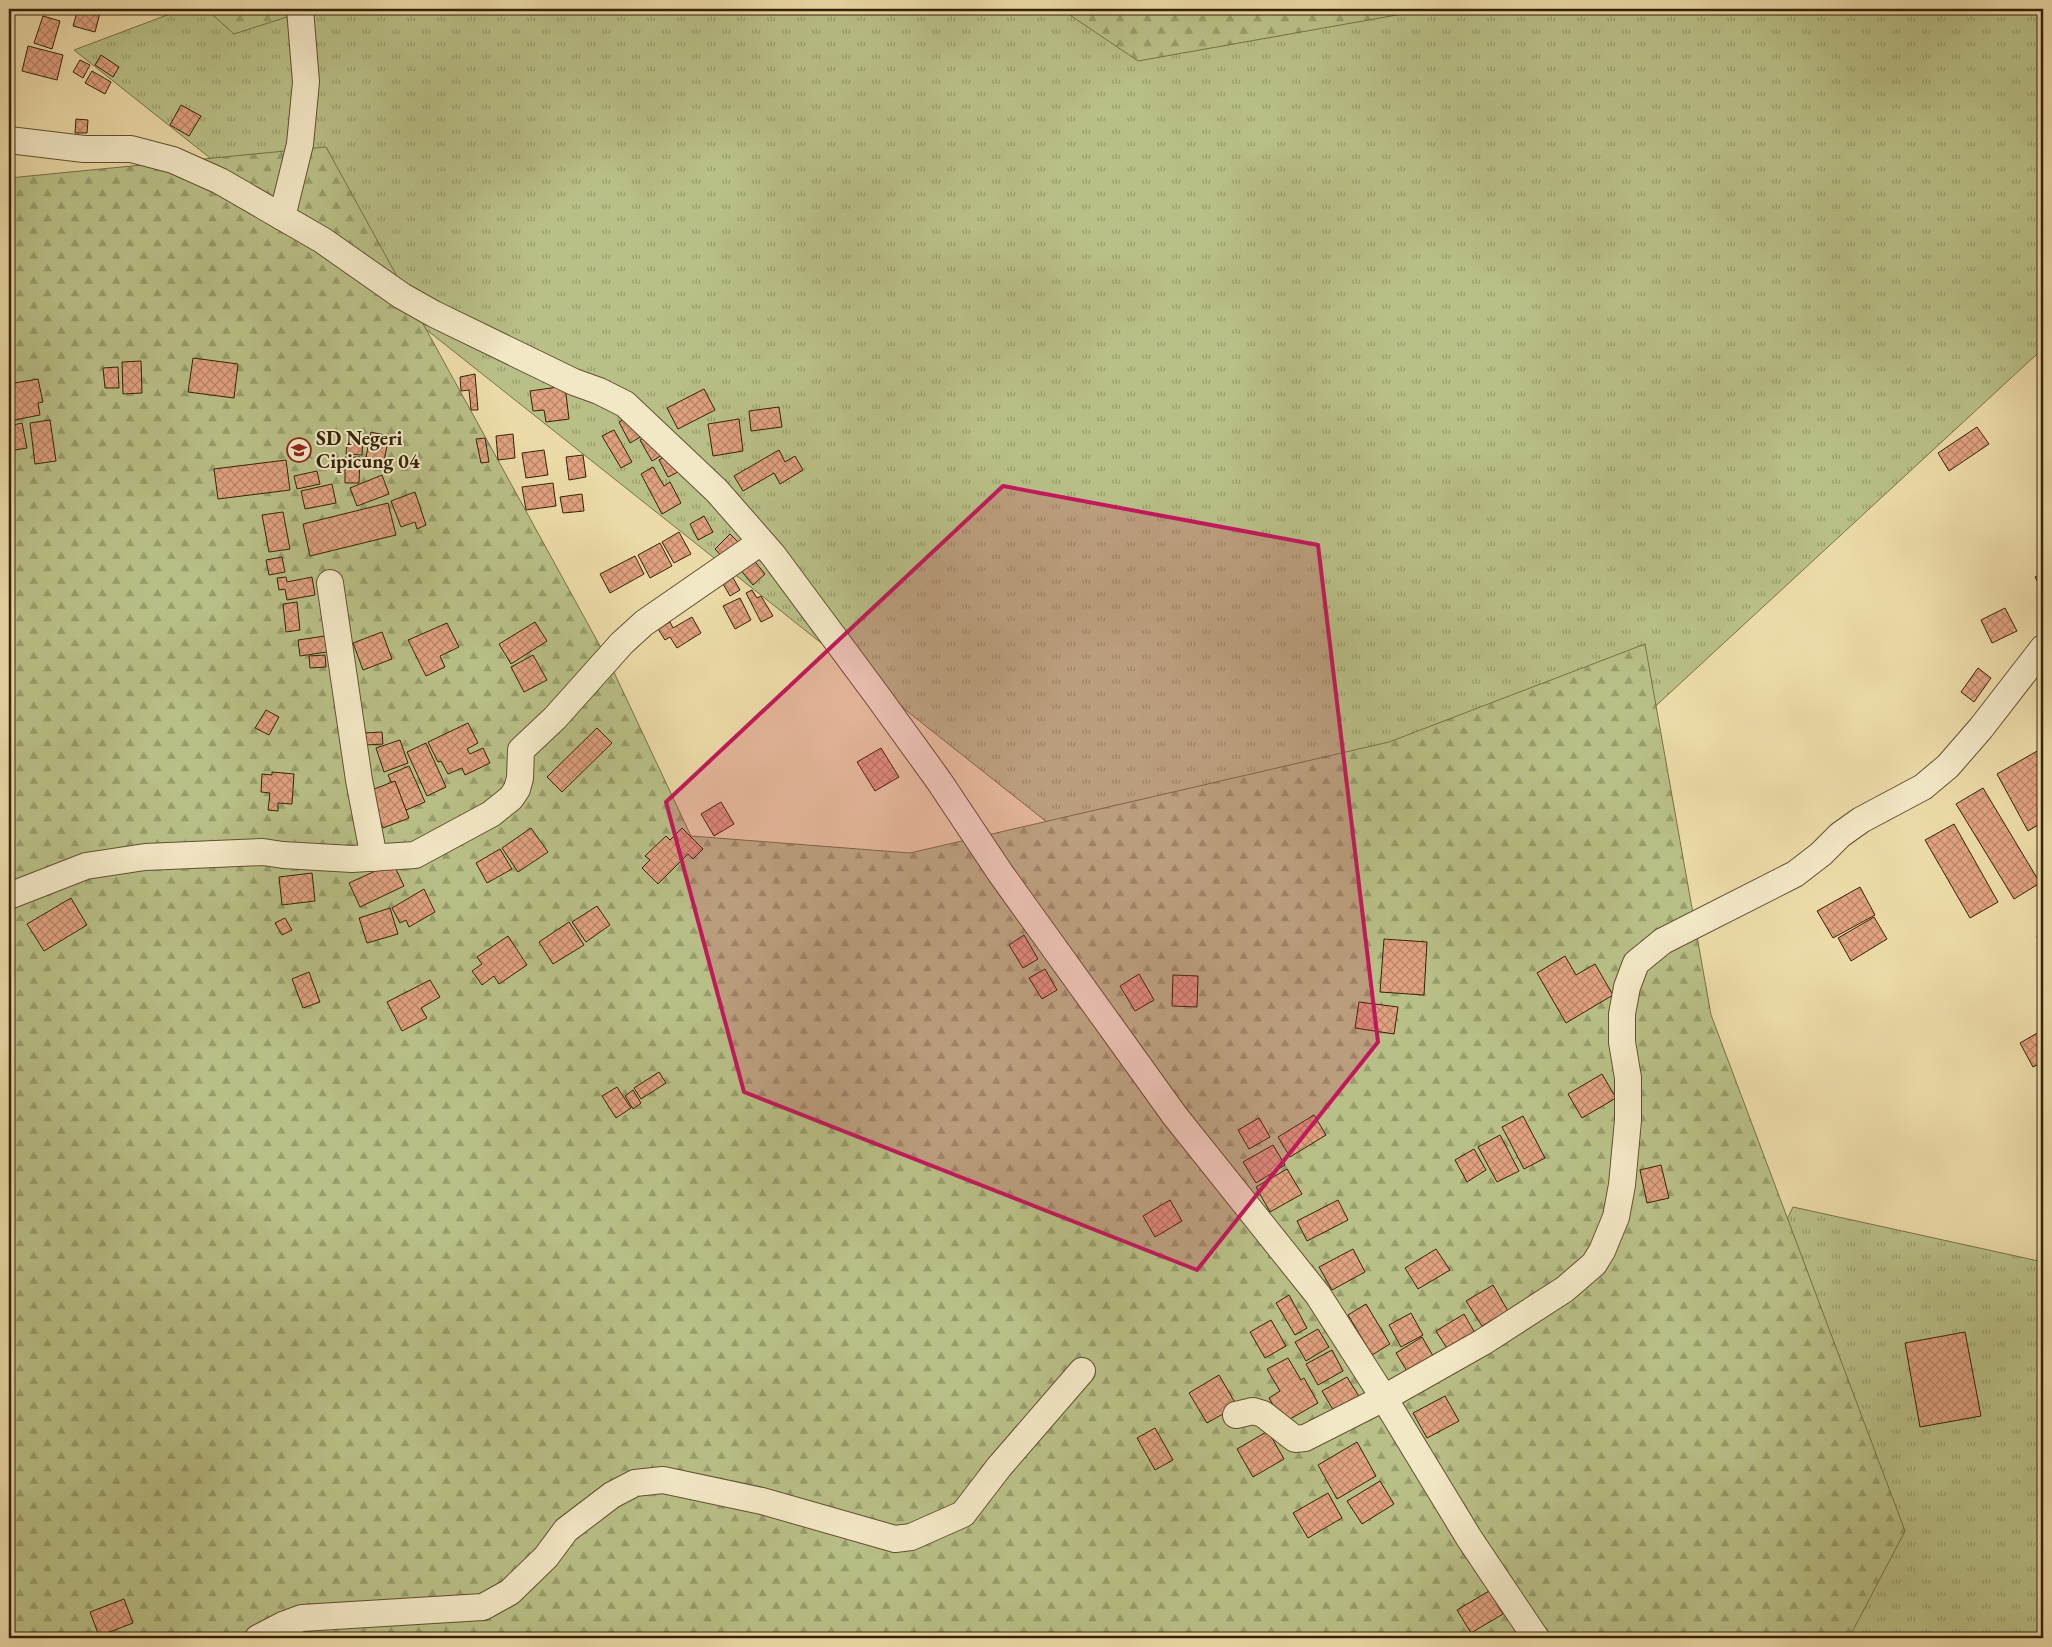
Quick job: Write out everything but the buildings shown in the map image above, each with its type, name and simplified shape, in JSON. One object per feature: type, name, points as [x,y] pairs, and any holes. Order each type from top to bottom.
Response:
[{"type":"street","points":[[282,217],[300,144],[306,91],[300,9]]},
{"type":"street","points":[[9,140],[84,149],[132,149],[173,160],[220,181],[322,240],[402,296],[434,314],[624,404],[717,491],[761,542],[933,773],[1001,874],[1175,1116],[1318,1295],[1384,1398],[1469,1538],[1536,1638]]},
{"type":"street","points":[[9,896],[86,866],[145,857],[263,852],[352,859],[415,855],[491,814],[511,798],[517,789],[520,778],[521,750],[554,718],[622,643],[644,623],[761,542]]},
{"type":"street","points":[[330,583],[359,780],[374,858]]},
{"type":"street","points":[[1236,1415],[1253,1411],[1263,1414],[1296,1439],[1305,1438],[1384,1398],[1504,1329],[1565,1289],[1594,1264],[1602,1251],[1616,1217],[1622,1185],[1628,1120],[1628,1078],[1622,1042],[1622,1014],[1627,987],[1636,963],[1662,941],[1795,874],[1861,820],[1929,782],[1948,766],[1981,728],[2043,648]]},
{"type":"street","points":[[258,1638],[302,1618],[483,1607],[510,1592],[546,1557],[566,1530],[612,1495],[635,1483],[663,1480],[762,1501],[895,1539],[911,1537],[962,1514],[999,1466],[1082,1371]]},
{"type":"highlighted area","points":[[1003,486],[1318,545],[1378,1042],[1197,1270],[744,1092],[666,802]]},
{"type":"green space","points":[[183,9],[2043,9],[2043,351],[2037,354],[1647,714],[1135,892],[74,50]]},
{"type":"green space","points":[[206,9],[312,9],[234,34]]},
{"type":"green space","points":[[1061,9],[1407,9],[1408,13],[1138,61]]},
{"type":"green space","points":[[326,147],[611,666],[691,836],[910,853],[1389,742],[1645,644],[1711,1015],[1905,1531],[1849,1638],[9,1638],[9,178]]},
{"type":"green space","points":[[1793,1207],[2043,1262],[2043,1638],[1580,1638]]},
{"type":"place","name":"SD Negeri Cipicung 04","points":[[299,450]]}]
